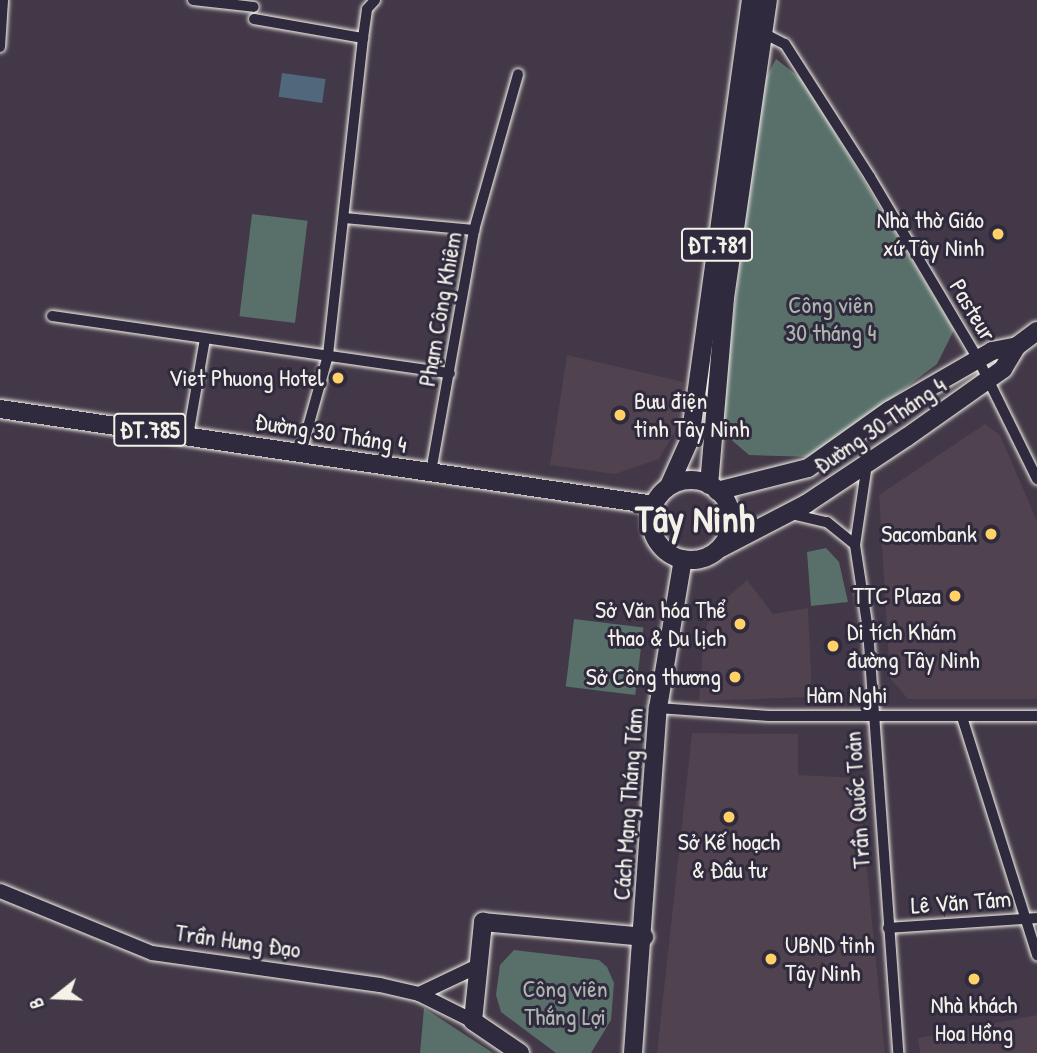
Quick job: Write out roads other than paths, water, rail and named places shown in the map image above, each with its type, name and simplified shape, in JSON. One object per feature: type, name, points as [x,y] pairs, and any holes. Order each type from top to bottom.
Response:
[{"type":"main road","name":"ĐT.781","points":[[713,488],[725,298],[756,33],[751,0]]},
{"type":"main road","name":"ĐT.781","points":[[669,486],[690,439],[756,33],[768,0]]},
{"type":"main road","name":"Đường 30 Tháng 4","points":[[721,548],[789,513],[867,464],[989,380],[1017,346],[1037,331]]},
{"type":"main road","name":"Đường 30 Tháng 4","points":[[713,488],[808,468],[978,359],[1017,346]]},
{"type":"main road","name":"Đường 30 Tháng 4","points":[[0,409],[654,505]]},
{"type":"main road","points":[[690,480],[713,488],[731,518],[721,548],[702,559],[683,559],[656,539],[654,505],[669,486],[690,480]]},
{"type":"main road","name":"Cách Mạng Tháng Tám","points":[[633,1053],[644,937],[657,708],[683,559]]},
{"type":"main road","points":[[473,1021],[484,922],[644,937]]},
{"type":"main road","name":"Trần Hưng Đạo","points":[[473,1021],[520,1053]]},
{"type":"street","points":[[0,47],[3,0]]},
{"type":"street","points":[[193,0],[254,6]]},
{"type":"street","points":[[301,452],[328,355],[363,38],[367,9],[375,0]]},
{"type":"street","points":[[254,19],[363,38]]},
{"type":"street","name":"Pasteur","points":[[756,33],[785,44],[978,359],[1037,480]]},
{"type":"street","name":"Phạm Công Khiêm","points":[[431,472],[474,230],[519,74]]},
{"type":"street","points":[[344,218],[474,230]]},
{"type":"street","points":[[52,316],[450,373]]},
{"type":"street","points":[[188,436],[205,339]]},
{"type":"street","name":"Trần Quốc Toản","points":[[867,464],[855,545],[872,716],[898,1053]]},
{"type":"street","points":[[789,513],[827,522],[855,545]]},
{"type":"street","name":"Hàm Nghi","points":[[657,708],[872,716],[1037,716]]},
{"type":"street","points":[[962,717],[1032,918],[1037,954]]},
{"type":"street","name":"Trần Hưng Đạo","points":[[0,891],[152,953],[419,994],[473,1021]]},
{"type":"street","name":"Lê Văn Tám","points":[[888,928],[1032,918]]},
{"type":"street","points":[[419,994],[478,966]]},
{"type":"water","points":[[282,73],[326,79],[322,103],[279,97]]},
{"type":"place","name":"Nhà thờ Giáo xứ Tây Ninh","points":[[998,234]]},
{"type":"place","name":"Viet Phuong Hotel","points":[[338,378]]},
{"type":"place","name":"Bưu điện tỉnh Tây Ninh","points":[[620,415]]},
{"type":"place","name":"Sacombank","points":[[991,534]]},
{"type":"place","name":"TTC Plaza","points":[[955,596]]},
{"type":"place","name":"Sở Văn hóa Thể thao & Du lịch","points":[[740,624]]},
{"type":"place","name":"Di tích Khám đường Tây Ninh","points":[[833,646]]},
{"type":"place","name":"Sở Công thương","points":[[735,677]]},
{"type":"place","name":"Sở Kế hoạch & Đầu tư","points":[[729,817]]},
{"type":"place","name":"UBND tỉnh Tây Ninh","points":[[771,959]]},
{"type":"place","name":"Nhà khách Hoa Hồng","points":[[974,979]]},
{"type":"district","name":"Tây Ninh","points":[[695,519]]},
{"type":"park label","name":"Công viên 30 tháng 4","points":[[831,319]]},
{"type":"park label","name":"Công viên Thắng Lợi","points":[[565,1003]]}]
